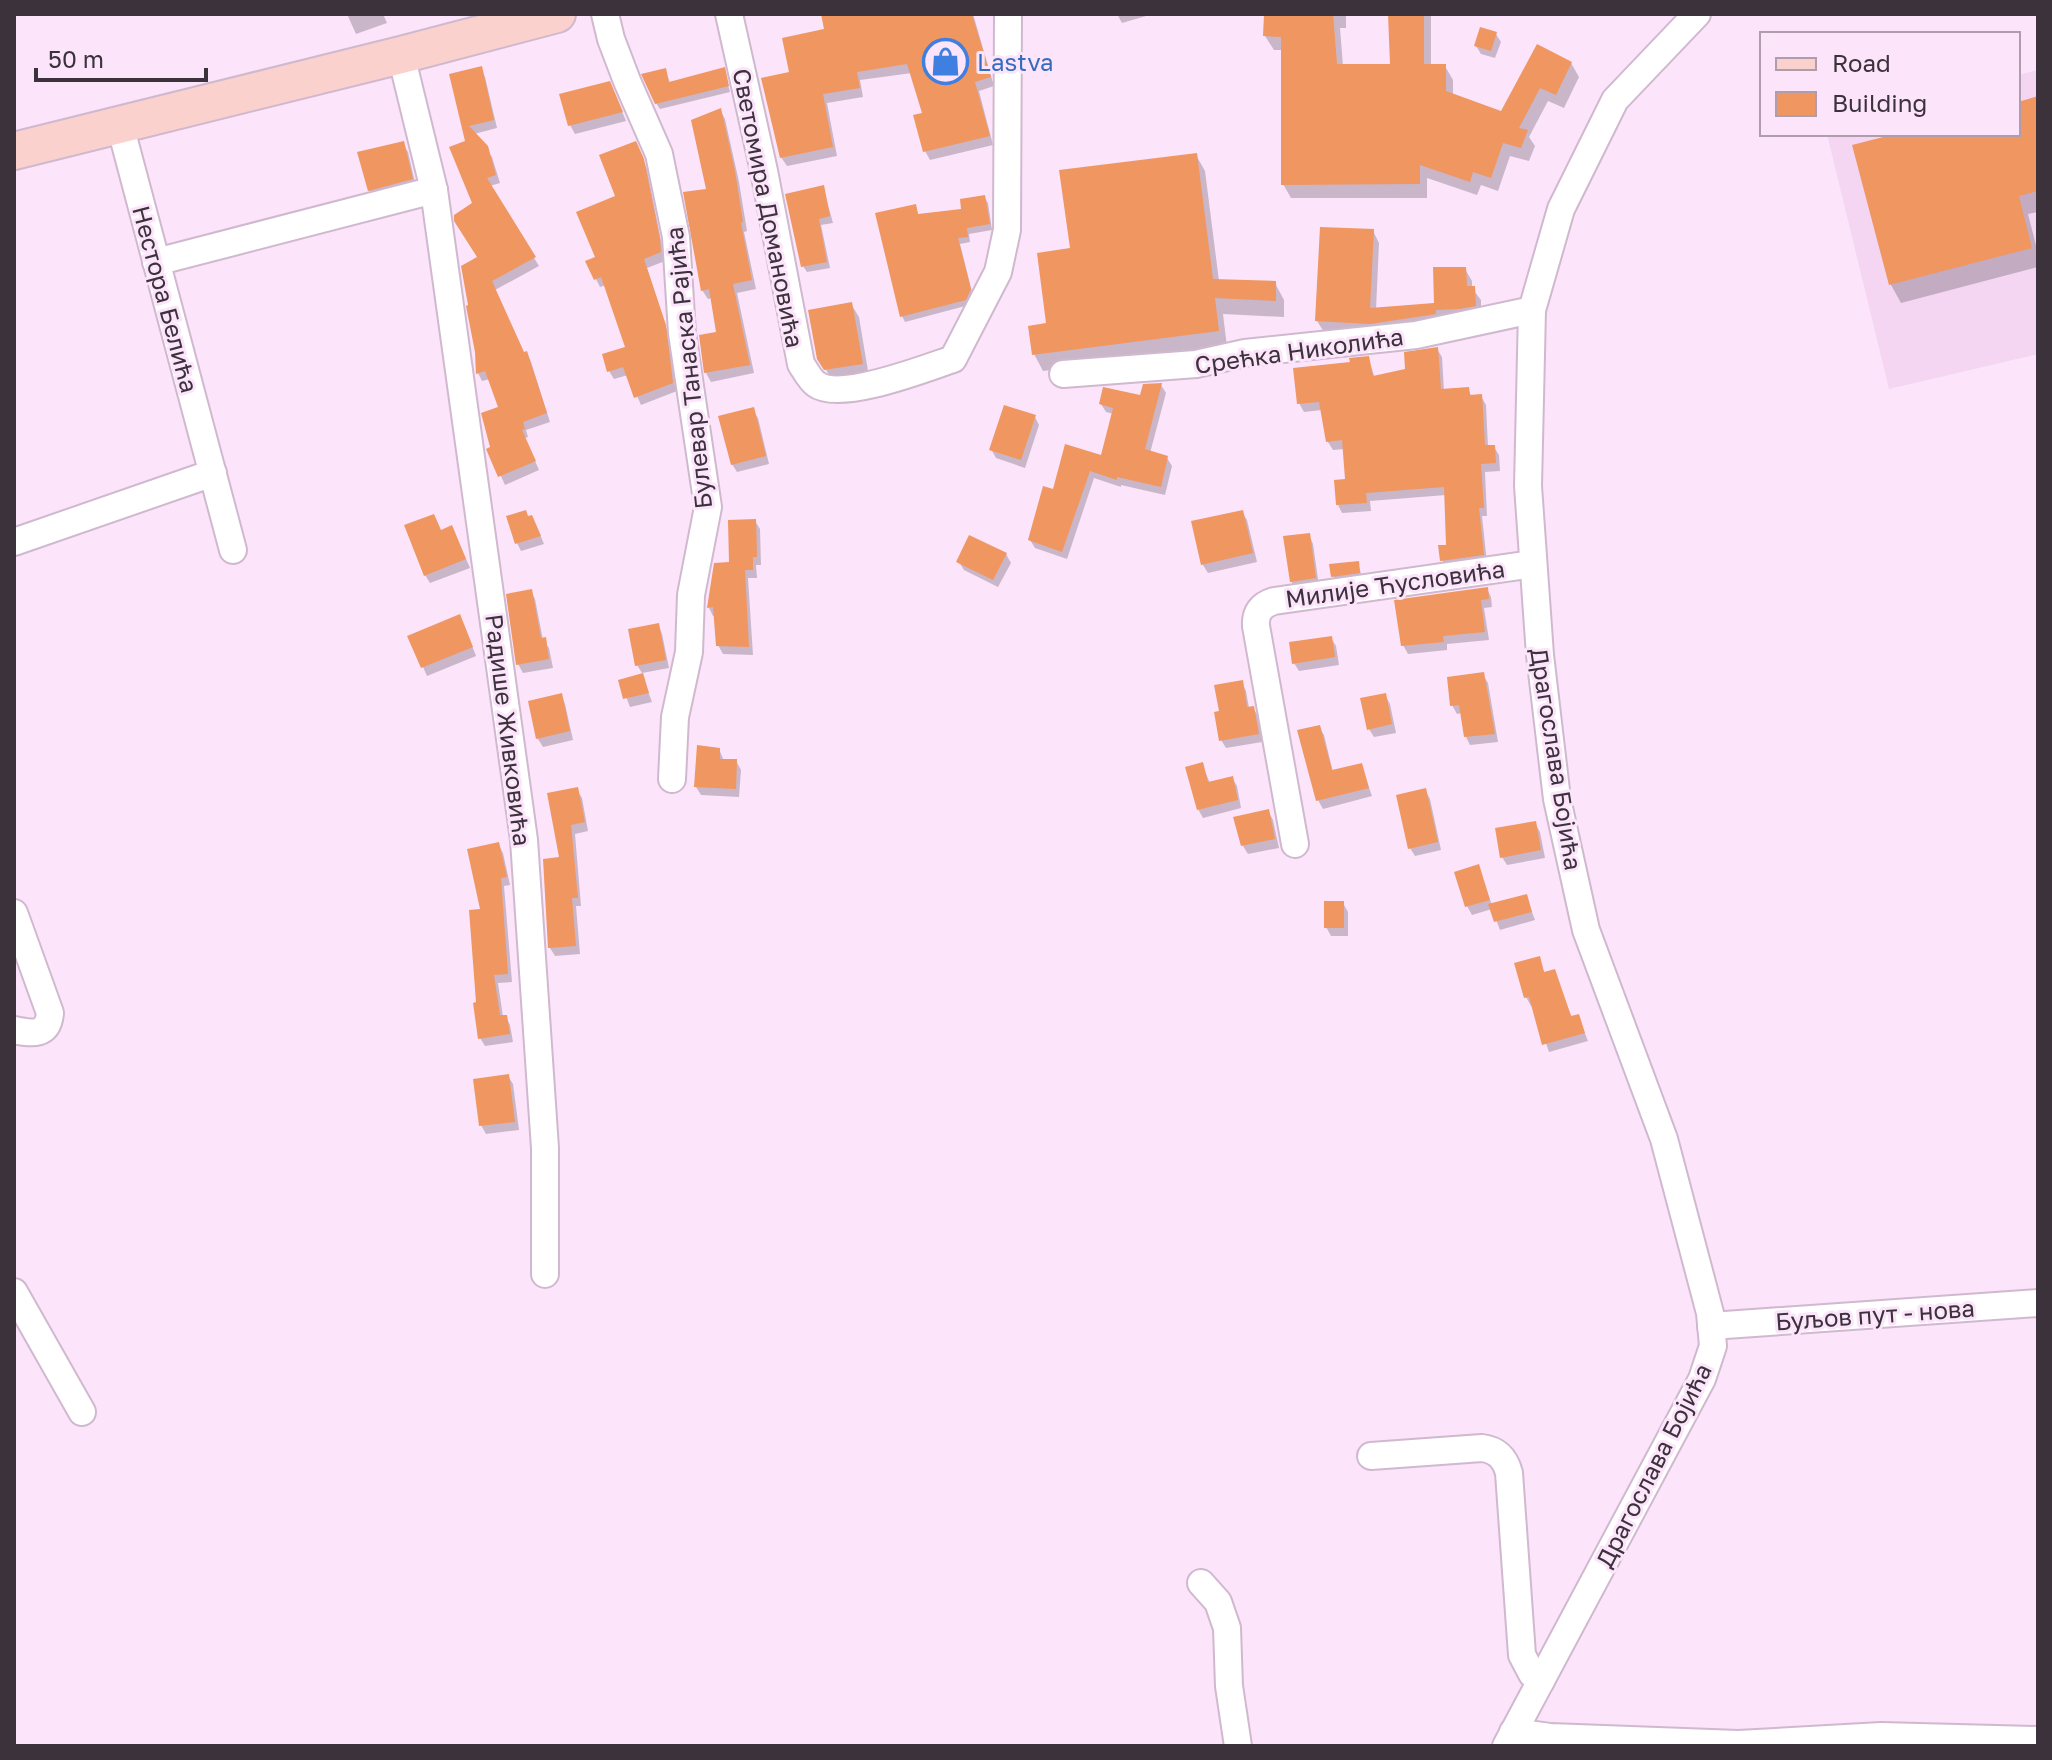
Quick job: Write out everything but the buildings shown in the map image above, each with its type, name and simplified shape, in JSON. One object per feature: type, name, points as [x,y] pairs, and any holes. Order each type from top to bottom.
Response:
[{"type":"main road","points":[[14,151],[557,14]]},
{"type":"street","name":"Булевар Танаска Рајића","points":[[605,14],[627,81],[659,154],[676,237],[682,333],[708,507],[691,595],[689,652],[675,717],[672,779]]},
{"type":"street","name":"Светомира Домановића","points":[[729,14],[764,171],[801,364],[817,385],[830,389],[877,385],[953,359],[998,272],[1007,230],[1008,14]]},
{"type":"street","name":"Драгослава Бојића","points":[[1510,1739],[1702,1379],[1713,1346],[1711,1326],[1664,1139],[1586,930],[1557,799],[1540,655],[1528,486],[1532,310],[1561,209],[1615,100],[1697,14]]},
{"type":"street","name":"Радише Живковића","points":[[401,55],[434,190],[524,840],[545,1148],[545,1274]]},
{"type":"street","name":"Нестора Белића","points":[[120,125],[233,550]]},
{"type":"street","points":[[156,262],[434,190]]},
{"type":"street","name":"Срећка Николића","points":[[1063,374],[1196,364],[1245,353],[1416,335],[1532,310]]},
{"type":"street","points":[[14,542],[213,473]]},
{"type":"street","name":"Милије Ћусловића","points":[[1295,844],[1256,626],[1261,607],[1274,601],[1533,564]]},
{"type":"street","points":[[14,913],[50,1013],[43,1030],[34,1034],[14,1030]]},
{"type":"street","points":[[14,1292],[82,1412]]},
{"type":"street","name":"Буљов пут - нова","points":[[1711,1326],[2038,1303]]},
{"type":"street","points":[[1371,1456],[1482,1448],[1502,1458],[1509,1473],[1522,1655],[1525,1665],[1541,1681]]},
{"type":"street","points":[[1201,1583],[1218,1602],[1227,1628],[1229,1686],[1238,1746]]},
{"type":"street","name":"Драгослава Бојића","points":[[1510,1739],[1550,1737],[1738,1744],[1881,1736],[2038,1740]]},
{"type":"shaded area","points":[[2038,70],[2038,354],[1889,389],[1827,136],[2020,136],[2020,74]]},
{"type":"place","name":"Lastva","points":[[946,61]]}]
